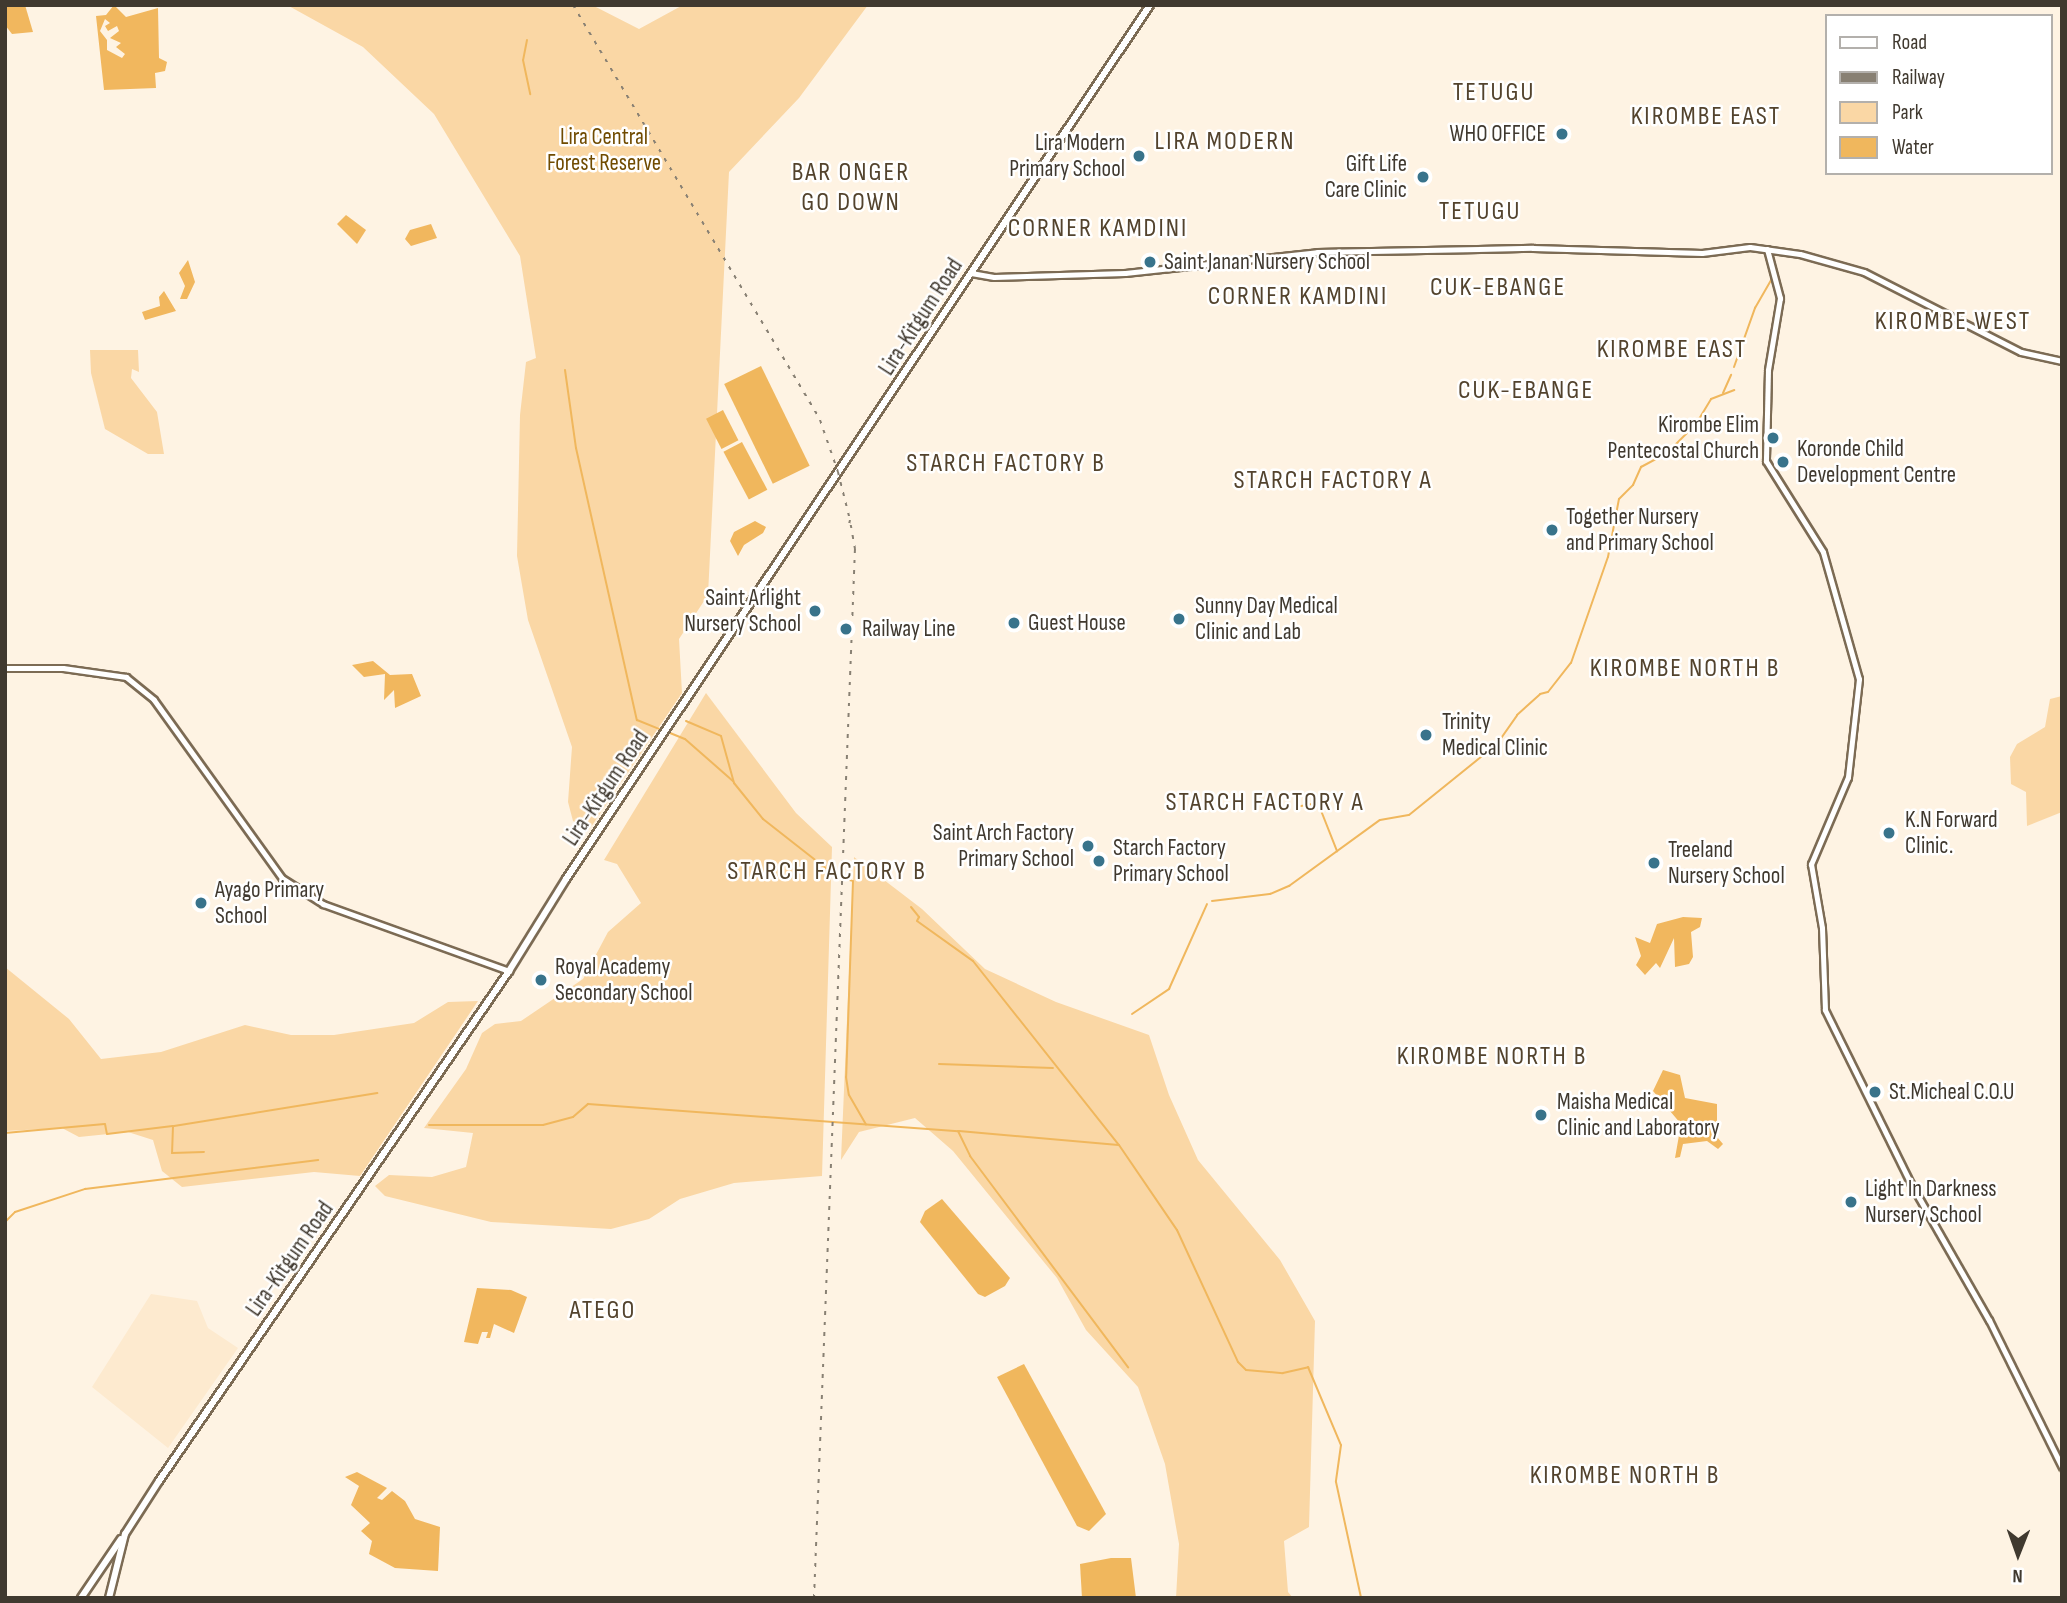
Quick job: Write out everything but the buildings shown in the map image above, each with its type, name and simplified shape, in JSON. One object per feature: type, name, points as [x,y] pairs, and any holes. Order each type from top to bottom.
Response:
[{"type":"main road","name":"Lira-Kitgum Road","points":[[109,1598],[125,1534],[509,971],[566,878],[1150,5]]},
{"type":"main road","points":[[81,1598],[125,1534]]},
{"type":"street","points":[[971,273],[994,277],[1125,273],[1317,252],[1767,249],[1864,272],[2012,348],[2062,361]]},
{"type":"street","points":[[1767,249],[1780,298],[1768,370],[1766,461],[1823,552],[1859,678],[1848,778],[1811,864],[1822,928],[1825,1010],[1911,1184],[1989,1320],[2062,1466]]},
{"type":"street","points":[[5,668],[107,671],[142,687],[204,765],[282,878],[335,908],[509,971]]},
{"type":"shaded area","points":[[25,5],[33,32],[12,34],[5,25],[7,6]]},
{"type":"shaded area","points":[[114,5],[126,17],[158,8],[159,58],[167,62],[165,71],[155,73],[156,88],[104,90],[96,16],[106,15]],"holes":[[[105,19],[110,23],[105,26],[108,31],[117,26],[119,31],[110,38],[121,43],[116,47],[125,54],[122,58],[107,50],[107,40],[100,31]]]},
{"type":"shaded area","points":[[346,215],[366,230],[357,244],[337,224]]},
{"type":"shaded area","points":[[431,224],[437,238],[411,246],[405,239],[410,230]]},
{"type":"shaded area","points":[[188,260],[195,282],[187,299],[180,299],[185,286],[179,273]]},
{"type":"shaded area","points":[[164,291],[176,311],[145,320],[142,312],[160,306],[159,297]]},
{"type":"shaded area","points":[[755,521],[766,527],[763,533],[744,545],[738,556],[730,541],[734,532]]},
{"type":"shaded area","points":[[373,661],[390,675],[412,674],[421,696],[395,708],[394,690],[384,700],[385,674],[364,677],[352,665]]},
{"type":"shaded area","points":[[1683,917],[1702,918],[1700,927],[1691,932],[1693,957],[1689,964],[1675,967],[1674,938],[1660,968],[1656,963],[1645,975],[1636,965],[1641,956],[1635,937],[1650,943],[1657,924]]},
{"type":"shaded area","points":[[1663,1070],[1680,1075],[1685,1098],[1717,1104],[1717,1137],[1723,1144],[1718,1149],[1707,1141],[1683,1144],[1680,1157],[1675,1158],[1681,1124],[1653,1091]]},
{"type":"shaded area","points":[[477,1288],[511,1290],[527,1297],[514,1333],[494,1324],[490,1338],[486,1338],[488,1332],[482,1332],[478,1344],[464,1342]]},
{"type":"shaded area","points":[[151,1294],[197,1301],[208,1328],[238,1348],[168,1448],[92,1387]]},
{"type":"shaded area","points":[[357,1472],[387,1488],[377,1498],[382,1500],[392,1491],[405,1501],[415,1519],[440,1527],[438,1571],[395,1568],[369,1554],[372,1541],[361,1531],[370,1523],[351,1505],[359,1486],[345,1477]]},
{"type":"green space","name":"Lira Central Forest Reserve","points":[[287,5],[592,5],[639,29],[683,5],[868,5],[799,98],[729,172],[708,595],[679,639],[682,693],[589,830],[573,821],[568,802],[572,747],[528,620],[517,556],[520,415],[526,362],[536,358],[520,256],[434,114],[363,47]]},
{"type":"green space","points":[[90,350],[138,350],[139,372],[132,369],[131,378],[157,412],[164,454],[148,454],[105,429],[91,373]]},
{"type":"green space","points":[[706,693],[796,813],[832,847],[822,1176],[734,1183],[680,1199],[649,1219],[611,1229],[491,1222],[385,1196],[375,1186],[389,1175],[432,1177],[466,1167],[473,1133],[424,1128],[466,1069],[482,1033],[495,1024],[521,1021],[583,979],[608,932],[641,903],[617,864],[604,860]]},
{"type":"green space","points":[[2062,696],[2062,812],[2027,826],[2026,792],[2011,784],[2010,757],[2017,744],[2045,727],[2050,699]]},
{"type":"green space","points":[[854,857],[922,909],[985,969],[1056,1002],[1149,1035],[1169,1095],[1198,1160],[1280,1260],[1315,1321],[1309,1527],[1284,1541],[1288,1592],[1293,1598],[1176,1598],[1179,1544],[1165,1464],[1138,1387],[1086,1330],[1057,1278],[953,1151],[915,1118],[859,1132],[841,1160]]},
{"type":"green space","points":[[5,967],[69,1019],[101,1059],[161,1052],[245,1025],[291,1035],[334,1035],[414,1023],[448,1002],[478,1001],[360,1176],[314,1172],[182,1187],[162,1171],[153,1140],[128,1132],[79,1137],[62,1128],[5,1131]]},
{"type":"water","points":[[761,366],[810,466],[773,484],[724,384]]},
{"type":"water","points":[[723,410],[738,440],[722,449],[706,419]]},
{"type":"water","points":[[742,442],[767,490],[749,500],[723,452]]},
{"type":"water","points":[[942,1199],[1010,1278],[1005,1286],[985,1297],[978,1294],[920,1222],[925,1211]]},
{"type":"water","points":[[1024,1364],[1106,1514],[1089,1531],[1077,1526],[997,1377]]},
{"type":"water","points":[[1111,1558],[1131,1558],[1136,1598],[1082,1598],[1080,1564]]},
{"type":"waterway","points":[[527,40],[523,60],[530,94]]},
{"type":"waterway","points":[[1734,367],[1755,308],[1772,278]]},
{"type":"waterway","points":[[565,370],[576,448],[637,720],[662,730]]},
{"type":"waterway","points":[[1723,393],[1731,375]]},
{"type":"waterway","points":[[1212,901],[1270,894],[1289,886],[1380,820],[1409,815],[1497,744],[1517,715],[1540,694],[1548,692],[1571,663],[1608,557],[1619,499],[1633,485],[1641,467],[1667,453],[1696,424],[1711,399],[1734,390]]},
{"type":"waterway","points":[[686,721],[721,736],[734,783],[763,819],[837,877],[853,881],[846,1077],[849,1095],[866,1124]]},
{"type":"waterway","points":[[670,733],[685,739],[733,781]]},
{"type":"waterway","points":[[1301,806],[1318,803],[1337,851]]},
{"type":"waterway","points":[[1132,1014],[1169,989],[1207,904]]},
{"type":"waterway","points":[[911,907],[919,917],[917,921],[973,961],[1119,1145],[1177,1230],[1238,1362],[1246,1370],[1283,1373],[1308,1367],[1341,1445],[1336,1482],[1361,1598]]},
{"type":"waterway","points":[[939,1064],[1053,1068]]},
{"type":"waterway","points":[[174,1126],[377,1093]]},
{"type":"waterway","points":[[429,1125],[543,1125],[573,1117],[588,1104],[958,1131],[970,1156],[1128,1367]]},
{"type":"waterway","points":[[5,1133],[105,1124],[107,1134],[173,1126],[172,1153],[204,1152]]},
{"type":"waterway","points":[[959,1131],[1118,1145]]},
{"type":"waterway","points":[[5,1222],[15,1212],[85,1189],[318,1160]]},
{"type":"railway","points":[[573,5],[820,420],[838,472],[850,520],[848,529]]},
{"type":"railway","points":[[814,1598],[855,549],[850,520]]},
{"type":"place","name":"WHO OFFICE","points":[[1562,134]]},
{"type":"place","name":"Lira Modern Primary School","points":[[1139,156]]},
{"type":"place","name":"Gift Life Care Clinic","points":[[1423,177]]},
{"type":"place","name":"Saint Janan Nursery School","points":[[1150,262]]},
{"type":"place","name":"Kirombe Elim Pentecostal Church","points":[[1773,438]]},
{"type":"place","name":"Koronde Child Development Centre","points":[[1783,462]]},
{"type":"place","name":"Together Nursery and Primary School","points":[[1552,530]]},
{"type":"place","name":"Saint Arlight Nursery School","points":[[815,611]]},
{"type":"place","name":"Sunny Day Medical Clinic and Lab","points":[[1179,619]]},
{"type":"place","name":"Guest House","points":[[1014,623]]},
{"type":"place","name":"Railway Line","points":[[846,629]]},
{"type":"place","name":"Trinity Medical Clinic","points":[[1426,735]]},
{"type":"place","name":"K.N Forward Clinic.","points":[[1889,833]]},
{"type":"place","name":"Saint Arch Factory Primary School","points":[[1088,846]]},
{"type":"place","name":"Starch Factory Primary School","points":[[1099,861]]},
{"type":"place","name":"Treeland Nursery School","points":[[1654,863]]},
{"type":"place","name":"Ayago Primary School","points":[[201,903]]},
{"type":"place","name":"Royal Academy Secondary School","points":[[541,980]]},
{"type":"place","name":"St.Micheal C.O.U","points":[[1875,1092]]},
{"type":"place","name":"Maisha Medical Clinic and Laboratory","points":[[1541,1115]]},
{"type":"place","name":"Light In Darkness Nursery School","points":[[1851,1202]]},
{"type":"district","name":"TETUGU","points":[[1494,93]]},
{"type":"district","name":"KIROMBE EAST","points":[[1706,117]]},
{"type":"district","name":"LIRA MODERN","points":[[1225,142]]},
{"type":"district","name":"BAR ONGER GO DOWN","points":[[851,188]]},
{"type":"district","name":"TETUGU","points":[[1480,212]]},
{"type":"district","name":"CORNER KAMDINI","points":[[1098,229]]},
{"type":"district","name":"CUK-EBANGE","points":[[1498,288]]},
{"type":"district","name":"CORNER KAMDINI","points":[[1298,297]]},
{"type":"district","name":"KIROMBE WEST","points":[[1953,322]]},
{"type":"district","name":"KIROMBE EAST","points":[[1672,350]]},
{"type":"district","name":"CUK-EBANGE","points":[[1526,391]]},
{"type":"district","name":"STARCH FACTORY B","points":[[1006,464]]},
{"type":"district","name":"STARCH FACTORY A","points":[[1333,481]]},
{"type":"district","name":"KIROMBE NORTH B","points":[[1685,669]]},
{"type":"district","name":"STARCH FACTORY A","points":[[1265,803]]},
{"type":"district","name":"STARCH FACTORY B","points":[[827,872]]},
{"type":"district","name":"KIROMBE NORTH B","points":[[1492,1057]]},
{"type":"district","name":"ATEGO","points":[[603,1311]]},
{"type":"district","name":"KIROMBE NORTH B","points":[[1625,1476]]}]
